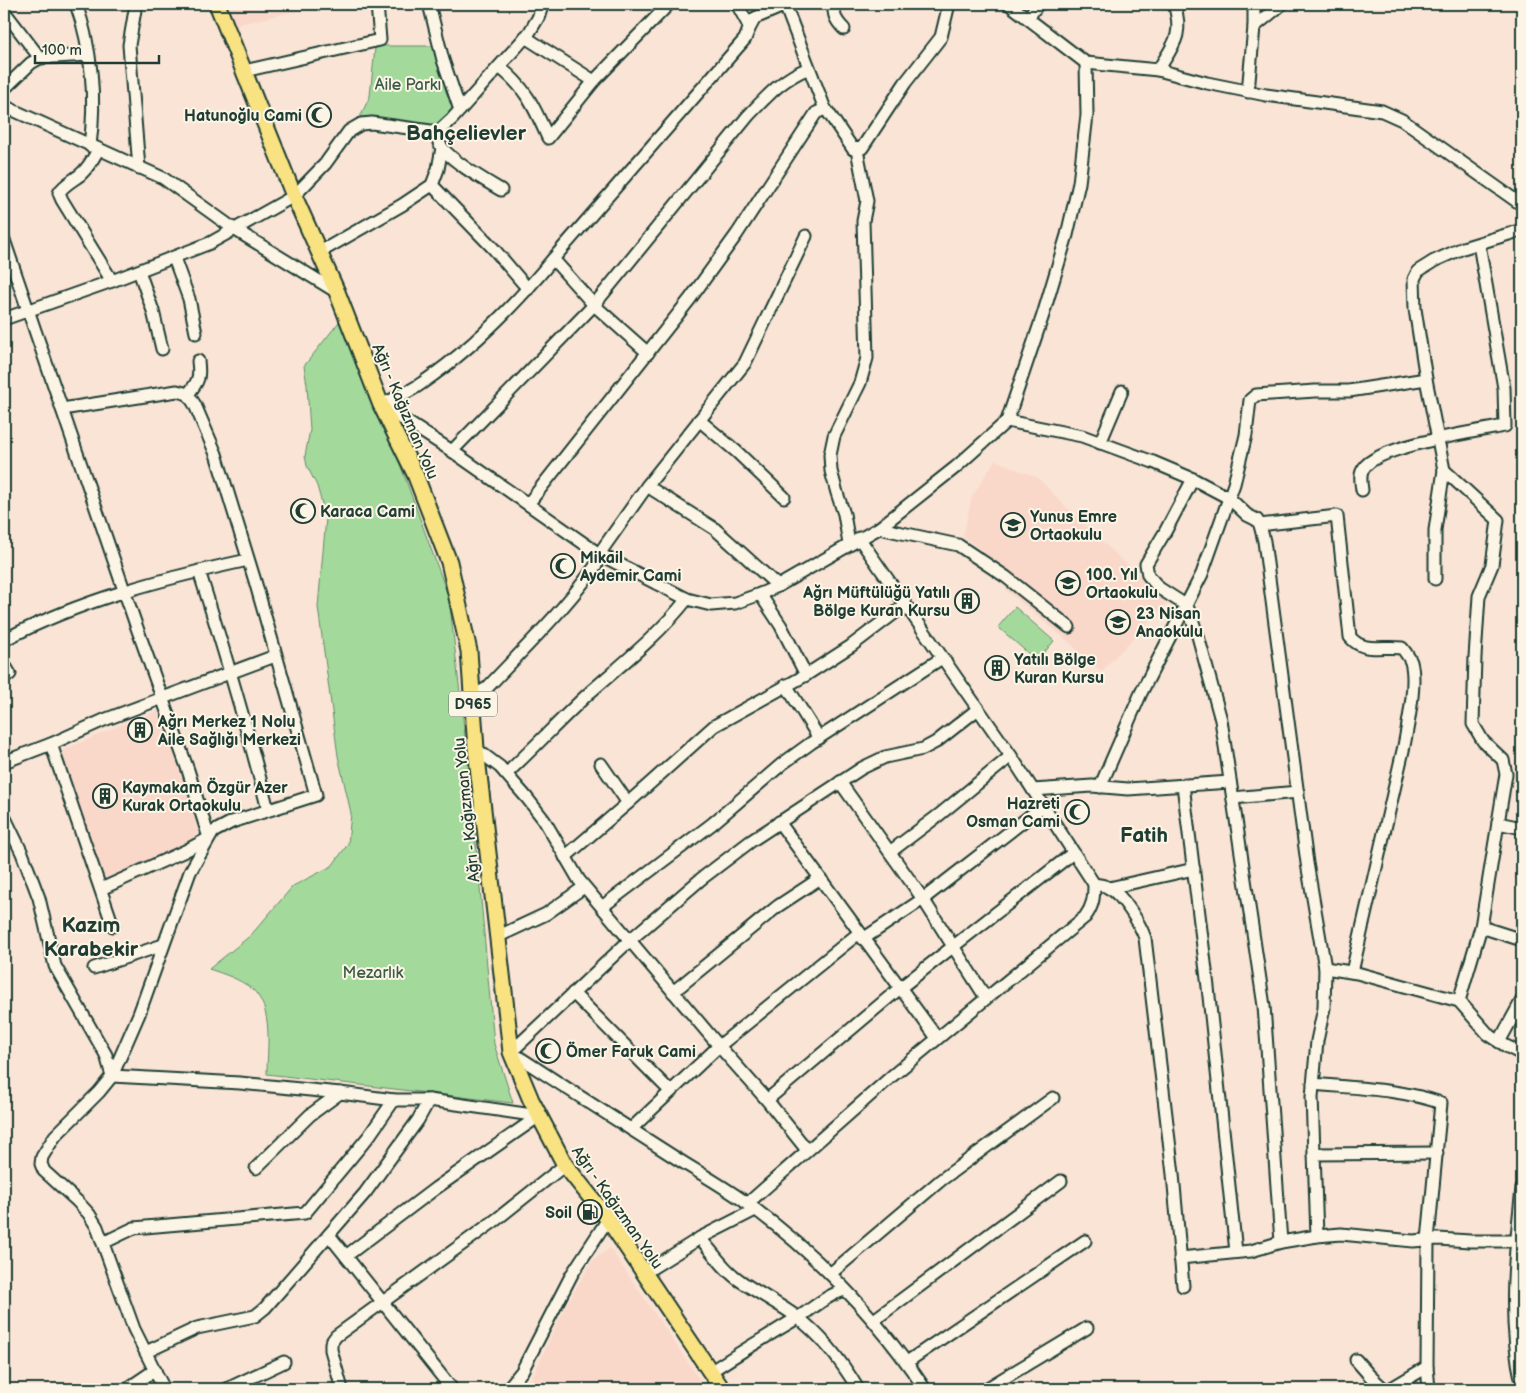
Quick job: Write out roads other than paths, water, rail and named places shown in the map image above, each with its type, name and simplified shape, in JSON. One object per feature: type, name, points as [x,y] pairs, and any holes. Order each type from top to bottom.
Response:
[{"type":"main road","name":"Ağrı - Kağızman Yolu","points":[[217,4],[294,196],[338,292],[381,405],[415,474],[449,562],[469,651],[476,749],[511,1052],[539,1116],[565,1165],[608,1219],[722,1389]]},
{"type":"street","points":[[76,4],[81,17],[94,100],[94,148],[90,165],[79,176],[62,188],[59,193],[112,281]]},
{"type":"street","points":[[136,4],[130,45],[139,168]]},
{"type":"street","points":[[244,71],[380,40],[377,4]]},
{"type":"street","points":[[429,4],[443,60],[460,110]]},
{"type":"street","points":[[320,252],[402,205],[432,185],[438,169],[442,148],[438,132],[525,37],[538,18],[543,4]]},
{"type":"street","points":[[737,4],[750,29]]},
{"type":"street","points":[[857,150],[853,149],[835,120],[824,109],[786,4],[755,18],[745,39],[528,289],[473,343],[421,384],[381,405],[452,451],[601,555],[687,599],[710,605],[735,603],[778,586],[879,528],[956,467],[1007,421],[1068,235],[1079,183],[1087,115],[1086,63]]},
{"type":"street","points":[[834,4],[834,17],[844,29]]},
{"type":"street","points":[[857,150],[862,148],[904,83],[941,37],[950,4]]},
{"type":"street","points":[[1009,4],[1086,63],[1158,70],[1207,84],[1248,92],[1382,111],[1402,120],[1522,205]]},
{"type":"street","points":[[1028,18],[1038,4]]},
{"type":"street","points":[[1158,70],[1172,47],[1179,29],[1178,16],[1174,4]]},
{"type":"street","points":[[1248,92],[1254,27],[1254,4]]},
{"type":"street","points":[[1254,27],[1282,4]]},
{"type":"street","points":[[499,67],[514,79],[527,95],[548,138],[594,81],[665,5]]},
{"type":"street","points":[[4,11],[40,58]]},
{"type":"street","points":[[525,37],[594,81]]},
{"type":"street","points":[[4,89],[40,58],[88,55]]},
{"type":"street","points":[[452,451],[594,305],[748,116],[778,85],[809,68]]},
{"type":"street","points":[[4,106],[170,183],[234,229],[338,292]]},
{"type":"street","points":[[528,504],[690,299],[737,234],[812,118],[816,113],[824,109]]},
{"type":"street","points":[[4,319],[112,281],[210,243],[294,196],[325,164],[349,131],[361,124],[372,123],[438,132]]},
{"type":"street","points":[[442,148],[478,176],[501,190]]},
{"type":"street","points":[[644,1273],[751,1207],[807,1150],[937,1038],[1085,917],[1092,908],[1094,898],[1094,884],[1011,756],[905,605],[854,541],[837,493],[831,471],[830,455],[834,436],[860,383],[867,358],[863,221],[866,201],[857,150]]},
{"type":"street","points":[[432,185],[493,248],[528,289]]},
{"type":"street","points":[[1435,579],[1435,530],[1444,470],[1426,379],[1415,309],[1414,279],[1418,271],[1434,261],[1522,230]]},
{"type":"street","points":[[472,694],[487,688],[591,574],[601,555],[647,486],[745,363],[806,236]]},
{"type":"street","points":[[4,240],[188,770],[209,838]]},
{"type":"street","points":[[1362,490],[1361,473],[1364,466],[1381,455],[1438,439],[1506,426],[1504,388],[1479,244]]},
{"type":"street","points":[[174,258],[189,299],[196,333]]},
{"type":"street","points":[[553,259],[594,305],[648,353]]},
{"type":"street","points":[[139,271],[153,312],[162,349]]},
{"type":"street","points":[[188,394],[197,383],[198,361]]},
{"type":"street","points":[[1100,787],[1141,693],[1202,574],[1241,460],[1250,400],[1256,395],[1349,391],[1426,379]]},
{"type":"street","points":[[62,409],[177,391],[188,394],[195,405],[216,454],[316,795],[232,822],[213,832],[190,872],[139,1014],[112,1076],[99,1092],[55,1136],[42,1157],[40,1164],[44,1171],[89,1214],[103,1243],[134,1329],[164,1389]]},
{"type":"street","points":[[1100,443],[1122,391]]},
{"type":"street","points":[[699,420],[737,452],[784,497]]},
{"type":"street","points":[[1007,421],[1082,436],[1192,479],[1229,498],[1247,515],[1257,520],[1260,525],[1264,541],[1307,862],[1325,968],[1324,1008],[1317,1042],[1313,1084],[1316,1236]]},
{"type":"street","points":[[1444,470],[1498,520],[1492,565],[1479,596],[1473,724],[1478,734],[1503,760],[1506,774],[1481,927],[1459,1001]]},
{"type":"street","points":[[1192,479],[1146,564],[1148,575],[1159,588],[1187,606],[1198,636],[1221,720],[1264,1006],[1281,1242]]},
{"type":"street","points":[[647,486],[715,529],[778,586]]},
{"type":"street","points":[[1260,525],[1337,516],[1350,637],[1363,647],[1402,648],[1412,664],[1410,712],[1404,746],[1352,972]]},
{"type":"street","points":[[879,528],[958,545],[1006,577],[1069,627]]},
{"type":"street","points":[[4,640],[74,609],[125,592],[199,571],[248,560]]},
{"type":"street","points":[[199,571],[242,711],[268,810]]},
{"type":"street","points":[[760,594],[781,626],[806,675]]},
{"type":"street","points":[[506,774],[579,703],[674,616],[687,599]]},
{"type":"street","points":[[565,858],[714,726],[806,675],[851,646],[905,605]]},
{"type":"street","points":[[4,762],[51,744],[104,720],[275,656]]},
{"type":"street","points":[[602,907],[712,824],[782,764],[942,658]]},
{"type":"street","points":[[4,664],[10,674]]},
{"type":"street","points":[[786,685],[819,738]]},
{"type":"street","points":[[925,1389],[907,1362],[874,1320],[830,1274],[751,1207],[511,1052],[630,940],[701,879],[751,841],[862,768],[885,757],[916,751],[929,746],[978,709]]},
{"type":"street","points":[[51,744],[113,926]]},
{"type":"street","points":[[476,749],[500,767],[544,820],[584,887],[767,1100],[807,1150]]},
{"type":"street","points":[[890,852],[1011,756]]},
{"type":"street","points":[[601,764],[628,804]]},
{"type":"street","points":[[840,782],[923,899],[986,998]]},
{"type":"street","points":[[1033,790],[1100,787],[1128,789],[1230,782]]},
{"type":"street","points":[[1183,785],[1208,987],[1236,1252]]},
{"type":"street","points":[[1233,798],[1298,792]]},
{"type":"street","points":[[632,1129],[719,1046],[861,936],[923,899],[1043,806]]},
{"type":"street","points":[[4,816],[22,853],[39,898],[55,966],[106,1055],[112,1076]]},
{"type":"street","points":[[779,822],[937,1038]]},
{"type":"street","points":[[1498,823],[1522,828]]},
{"type":"street","points":[[101,889],[185,851],[209,838]]},
{"type":"street","points":[[767,1100],[900,988],[1073,853]]},
{"type":"street","points":[[1094,884],[1110,888],[1194,868]]},
{"type":"street","points":[[673,992],[778,906],[819,879]]},
{"type":"street","points":[[499,936],[546,914],[584,887]]},
{"type":"street","points":[[1110,888],[1127,905],[1140,925],[1144,938],[1173,1174],[1183,1286]]},
{"type":"street","points":[[1481,927],[1522,940]]},
{"type":"street","points":[[94,968],[163,945]]},
{"type":"street","points":[[1325,968],[1352,972],[1459,1001],[1488,1034],[1522,1054]]},
{"type":"street","points":[[574,993],[670,1091]]},
{"type":"street","points":[[1500,1042],[1522,1000]]},
{"type":"street","points":[[112,1076],[240,1083],[394,1100],[429,1100],[539,1116]]},
{"type":"street","points":[[1313,1084],[1381,1090],[1428,1098],[1441,1103],[1428,1240],[1427,1368],[1429,1389]]},
{"type":"street","points":[[256,1168],[310,1114],[340,1093]]},
{"type":"street","points":[[830,1274],[940,1180],[1053,1098]]},
{"type":"street","points":[[103,1243],[134,1228],[305,1213],[369,1136],[394,1100]]},
{"type":"street","points":[[146,1352],[197,1328],[255,1316],[265,1308],[364,1193],[418,1120],[429,1100]]},
{"type":"street","points":[[346,1256],[436,1188],[539,1116]]},
{"type":"street","points":[[1314,1154],[1437,1154]]},
{"type":"street","points":[[342,1389],[331,1350],[331,1343],[336,1336],[497,1219],[565,1165]]},
{"type":"street","points":[[874,1320],[1061,1181]]},
{"type":"street","points":[[1522,1188],[1520,1241],[1514,1281],[1514,1334],[1522,1383]]},
{"type":"street","points":[[507,1388],[522,1371],[572,1274],[608,1219]]},
{"type":"street","points":[[1180,1258],[1250,1251],[1281,1242],[1341,1234],[1413,1241],[1520,1241]]},
{"type":"street","points":[[329,1235],[452,1389]]},
{"type":"street","points":[[700,1238],[720,1262],[742,1282],[798,1317],[826,1343],[858,1389]]},
{"type":"street","points":[[907,1362],[1084,1241]]},
{"type":"street","points":[[710,1372],[836,1292],[845,1290]]},
{"type":"street","points":[[986,1389],[1087,1328]]},
{"type":"street","points":[[1356,1360],[1384,1389]]},
{"type":"street","points":[[227,1389],[284,1362]]},
{"type":"street","points":[[1390,1389],[1427,1368]]},
{"type":"street","points":[[127,1389],[155,1370]]},
{"type":"place","name":"Hatunoğlu Cami","points":[[319,115]]},
{"type":"place","name":"Karaca Cami","points":[[303,511]]},
{"type":"place","name":"Yunus Emre Ortaokulu","points":[[1013,525]]},
{"type":"place","name":"Mikail Aydemir Cami","points":[[563,566]]},
{"type":"place","name":"100. Yıl Ortaokulu","points":[[1068,583]]},
{"type":"place","name":"Ağrı Müftülüğü Yatılı Bölge Kuran Kursu","points":[[967,601]]},
{"type":"place","name":"23 Nisan Anaokulu","points":[[1118,622]]},
{"type":"place","name":"Yatılı Bölge Kuran Kursu","points":[[997,668]]},
{"type":"place","name":"Ağrı Merkez 1 Nolu Aile Sağlığı Merkezi","points":[[140,730]]},
{"type":"place","name":"Kaymakam Özgür Azer Kurak Ortaokulu","points":[[105,796]]},
{"type":"place","name":"Hazreti Osman Cami","points":[[1077,812]]},
{"type":"place","name":"Ömer Faruk Cami","points":[[548,1051]]},
{"type":"place","name":"Soil","points":[[590,1212]]},
{"type":"district","name":"Bahçelievler","points":[[466,133]]},
{"type":"district","name":"Fatih","points":[[1144,835]]},
{"type":"district","name":"Kazım Karabekir","points":[[91,937]]},
{"type":"park label","name":"Aile Parkı","points":[[408,84]]},
{"type":"park label","name":"Mezarlık","points":[[373,972]]}]
